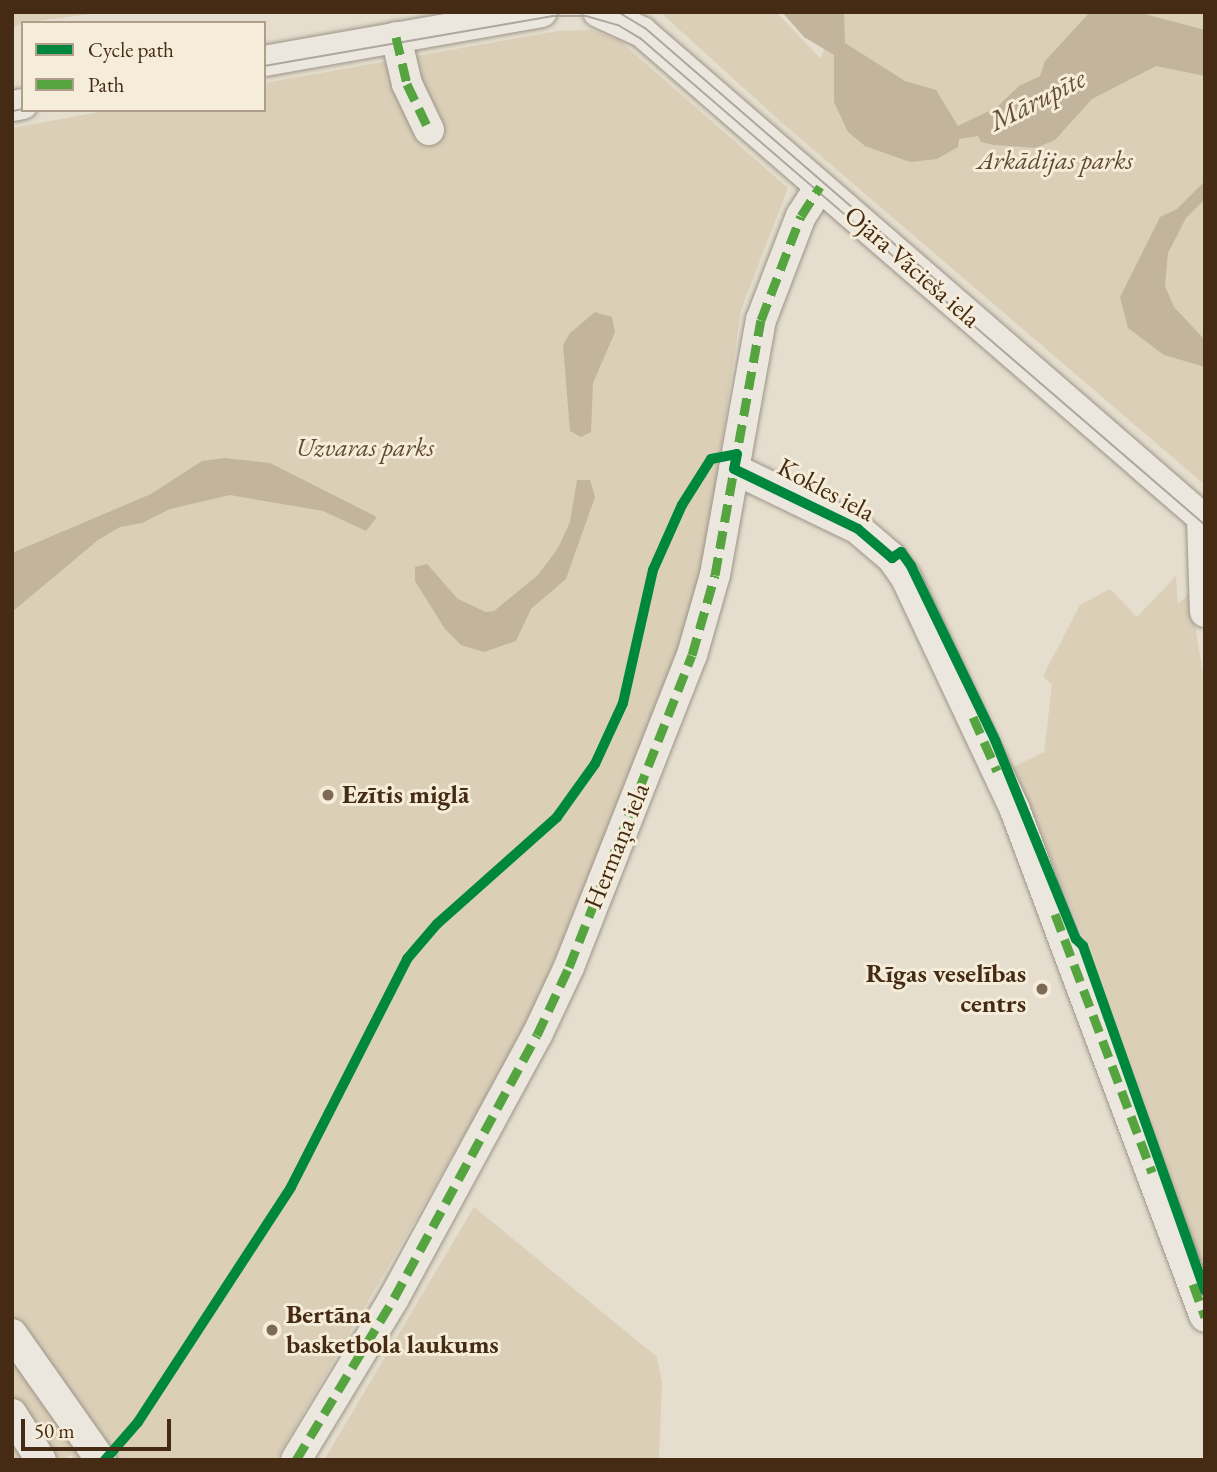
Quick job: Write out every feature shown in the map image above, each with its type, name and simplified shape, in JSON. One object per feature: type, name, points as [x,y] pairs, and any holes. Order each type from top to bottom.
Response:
[{"type":"street","points":[[266,61],[542,12]]},
{"type":"street","name":"Ojāra Vācieša iela","points":[[608,15],[642,33],[1203,519]]},
{"type":"street","points":[[396,37],[407,84],[429,130]]},
{"type":"street","name":"Hermaņa iela","points":[[296,1460],[394,1298],[537,1035],[569,967],[688,667],[715,575],[771,287],[801,216],[820,187]]},
{"type":"street","name":"Kokles iela","points":[[734,469],[858,530],[885,551],[906,578],[1015,810],[1205,1317]]},
{"type":"street","points":[[1203,519],[1205,612]]},
{"type":"street","points":[[12,1334],[101,1460]]},
{"type":"street","points":[[41,1460],[12,1412],[47,1387]]},
{"type":"green space","points":[[12,12],[104,12],[21,21],[21,24],[12,28]]},
{"type":"green space","name":"Arkādijas parks","points":[[660,12],[776,12],[820,58],[843,12],[1205,12],[1205,485],[781,122]]},
{"type":"green space","name":"Uzvaras parks","points":[[591,30],[619,40],[788,188],[741,310],[699,601],[527,1027],[276,1460],[75,1460],[71,1455],[63,1460],[12,1460],[12,128],[99,112],[266,112],[266,83],[558,31]]},
{"type":"green space","points":[[1176,576],[1178,604],[1190,593],[1205,688],[1205,1280],[1086,943],[1013,767],[1044,752],[1052,685],[1043,676],[1080,605],[1110,589],[1137,617]]},
{"type":"green space","points":[[474,1207],[657,1357],[662,1382],[659,1460],[324,1460]]},
{"type":"water","name":"Mārupīte","points":[[782,12],[844,12],[845,43],[905,81],[936,90],[958,126],[997,107],[1019,86],[1040,76],[1045,61],[1090,12],[1137,12],[1205,30],[1205,76],[1156,66],[1092,99],[1055,140],[1036,148],[994,145],[981,142],[978,136],[959,139],[958,147],[937,159],[910,162],[865,146],[848,132],[834,102],[834,55],[804,37]]},
{"type":"water","points":[[1205,181],[1205,199],[1186,218],[1168,253],[1165,286],[1174,307],[1205,340],[1205,367],[1164,355],[1128,328],[1120,297],[1160,217],[1177,209]]},
{"type":"water","points":[[595,312],[612,317],[615,332],[593,383],[591,432],[581,437],[570,431],[563,345],[570,333]]},
{"type":"water","points":[[225,458],[270,463],[377,517],[366,531],[323,511],[230,495],[170,509],[142,523],[120,527],[98,540],[12,612],[12,553],[151,494],[202,461]]},
{"type":"water","points":[[577,480],[590,480],[595,497],[566,579],[531,609],[516,641],[484,652],[461,645],[445,629],[415,581],[415,567],[427,564],[458,599],[486,612],[494,611],[538,575],[558,548],[570,522]]},
{"type":"tram line","points":[[618,12],[645,28],[938,282]]},
{"type":"tram line","points":[[266,66],[552,16],[586,16],[618,25],[640,38],[1205,525]]},
{"type":"tram line","points":[[12,111],[21,109]]},
{"type":"marked path","points":[[396,37],[407,84],[429,130]]},
{"type":"marked path","points":[[296,1460],[394,1298],[537,1035],[569,967],[692,655],[715,575],[761,320],[801,216],[820,187]]},
{"type":"marked path","points":[[973,717],[997,771]]},
{"type":"marked path","points":[[1055,914],[1152,1172]]},
{"type":"marked path","points":[[1193,1284],[1205,1317]]},
{"type":"cycle path","points":[[105,1460],[138,1422],[291,1187],[407,959],[437,924],[557,817],[595,764],[623,703],[653,570],[682,505],[711,459],[737,454],[734,469],[858,529],[892,558],[901,552],[911,566],[995,740],[1076,939],[1083,946],[1205,1291]]},
{"type":"place","name":"Ezītis miglā","points":[[328,795]]},
{"type":"place","name":"Rīgas veselības centrs","points":[[1042,989]]},
{"type":"place","name":"Bertāna basketbola laukums","points":[[272,1330]]}]
